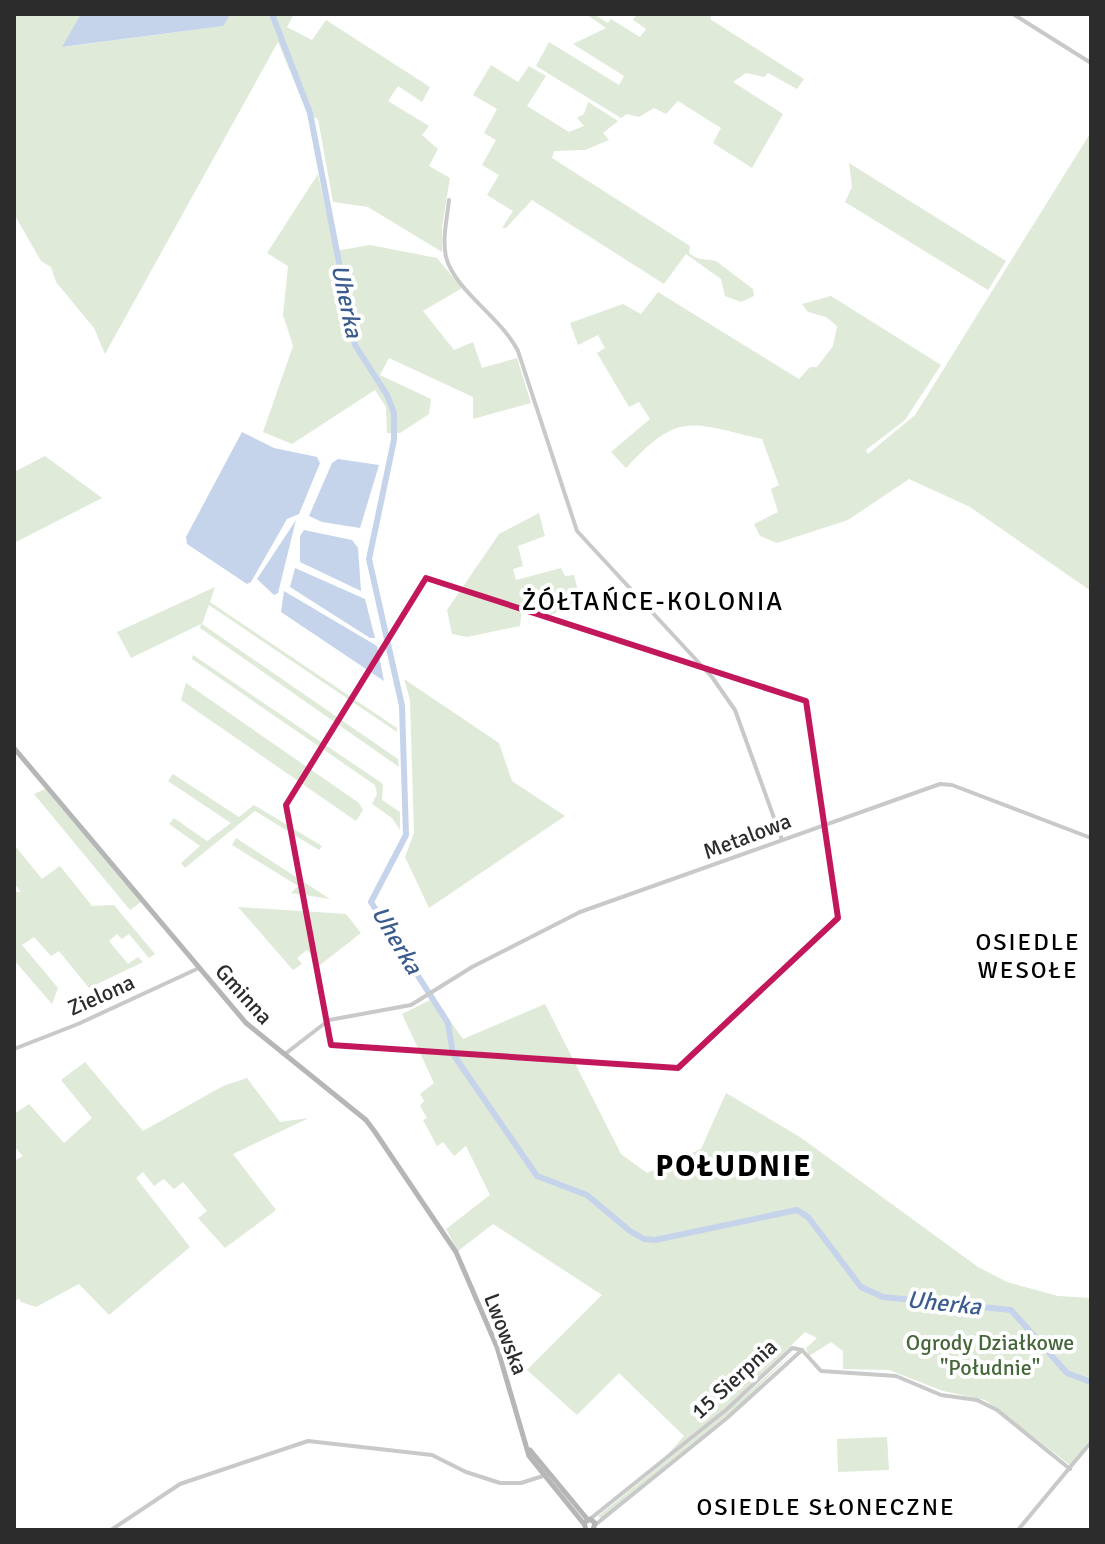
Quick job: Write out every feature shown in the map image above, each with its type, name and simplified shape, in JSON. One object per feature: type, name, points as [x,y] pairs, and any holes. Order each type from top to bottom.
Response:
[{"type":"main road","name":"Gminna","points":[[14,748],[246,1023],[366,1120],[456,1252]]},
{"type":"main road","name":"Lwowska","points":[[456,1252],[497,1347],[535,1465],[541,1476],[589,1525]]},
{"type":"main road","name":"Lwowska","points":[[521,1428],[541,1476],[589,1525]]},
{"type":"street","points":[[1013,14],[1091,63]]},
{"type":"street","points":[[449,200],[444,243],[450,267],[511,336],[577,531],[718,683],[735,710],[780,832],[793,836]]},
{"type":"street","name":"Metalowa","points":[[283,1055],[336,1017],[402,1009],[429,997],[472,967],[570,916],[773,843],[780,832],[793,836],[945,783],[1091,838]]},
{"type":"street","name":"Zielona","points":[[14,1049],[199,968]]},
{"type":"street","name":"15 Sierpnia","points":[[589,1525],[596,1515],[726,1410],[792,1348],[802,1350]]},
{"type":"street","points":[[802,1350],[819,1370],[896,1376],[941,1395],[977,1400],[997,1410],[1070,1469]]},
{"type":"street","name":"15 Sierpnia","points":[[589,1525],[727,1418],[802,1350]]},
{"type":"street","points":[[111,1530],[180,1484],[308,1441],[432,1455],[491,1481],[541,1476]]},
{"type":"street","points":[[1018,1530],[1033,1516],[1091,1442]]},
{"type":"street","name":"Lwowska","points":[[535,1465],[541,1476]]},
{"type":"highlighted area","points":[[426,578],[806,701],[838,918],[678,1068],[331,1045],[286,805]]},
{"type":"green space","points":[[17,14],[81,14],[64,47],[222,26],[231,14],[294,14],[287,27],[312,40],[326,20],[430,87],[422,102],[398,86],[388,101],[429,126],[422,135],[438,149],[429,166],[450,178],[442,227],[442,252],[368,207],[333,202],[318,119],[308,115],[278,42],[105,354],[94,328],[56,282],[51,267],[41,261],[14,214],[14,19]]},
{"type":"green space","points":[[586,14],[593,14],[608,23],[611,19],[640,37],[646,29],[633,20],[637,14],[712,14],[710,19],[804,79],[797,89],[768,73],[764,77],[746,73],[733,82],[783,114],[752,168],[713,143],[721,128],[678,101],[666,114],[654,108],[639,117],[627,114],[621,118],[536,66],[549,42],[619,85],[624,76],[573,44],[606,28]]},
{"type":"green space","points":[[491,65],[518,82],[529,66],[546,76],[527,106],[569,132],[584,126],[577,118],[584,114],[588,102],[618,121],[603,133],[609,140],[585,150],[554,151],[552,158],[690,246],[689,253],[693,256],[716,261],[753,289],[754,296],[741,302],[725,296],[721,279],[686,254],[664,284],[532,200],[506,228],[502,228],[513,211],[487,195],[499,175],[482,165],[496,140],[484,133],[497,109],[473,95]]},
{"type":"green space","points":[[1091,132],[1091,591],[970,507],[909,479],[848,520],[777,543],[760,536],[754,524],[778,512],[771,489],[779,485],[762,439],[702,426],[688,426],[660,437],[626,468],[611,452],[650,419],[639,402],[629,407],[597,353],[605,348],[598,335],[578,345],[570,323],[623,304],[641,314],[658,292],[799,379],[810,367],[817,367],[833,346],[837,326],[826,317],[808,312],[802,304],[831,296],[941,365],[905,420],[866,450],[868,454],[915,415]]},
{"type":"green space","points":[[849,163],[1006,261],[988,290],[845,202],[852,187]]},
{"type":"green space","points":[[318,174],[335,251],[370,245],[437,258],[462,288],[423,311],[454,350],[473,342],[482,368],[517,358],[531,403],[473,419],[473,397],[389,358],[380,375],[431,399],[429,414],[400,433],[387,433],[386,407],[375,390],[292,444],[263,432],[293,346],[283,315],[288,266],[267,253]]},
{"type":"green space","points":[[45,456],[102,498],[14,543],[14,472]]},
{"type":"green space","points":[[539,513],[545,536],[518,546],[523,566],[513,569],[516,580],[561,568],[565,576],[574,575],[581,603],[545,617],[528,605],[522,609],[520,626],[467,637],[452,634],[447,610],[499,534]]},
{"type":"green space","points":[[215,587],[210,602],[397,728],[397,732],[209,605],[202,624],[398,759],[399,767],[200,628],[201,624],[131,658],[117,632]]},
{"type":"green space","points":[[193,655],[383,784],[382,800],[400,812],[400,830],[392,818],[372,804],[377,794],[375,785],[192,659]]},
{"type":"green space","points":[[404,679],[499,743],[512,781],[565,816],[429,908],[405,857],[414,833],[410,700]]},
{"type":"green space","points":[[186,683],[359,803],[363,810],[356,821],[181,700]]},
{"type":"green space","points":[[173,774],[239,817],[254,805],[322,846],[319,850],[255,811],[185,868],[181,863],[200,846],[169,824],[174,818],[207,841],[231,823],[168,781]]},
{"type":"green space","points":[[45,789],[141,902],[130,910],[34,794]]},
{"type":"green space","points":[[236,838],[330,899],[291,893],[298,886],[232,845]]},
{"type":"green space","points":[[15,846],[42,879],[60,866],[92,906],[114,905],[155,954],[149,958],[129,934],[122,939],[117,934],[109,941],[128,964],[138,957],[143,962],[89,988],[59,951],[51,956],[34,937],[22,945],[58,988],[52,1004],[14,960],[14,892],[21,892],[14,883]]},
{"type":"green space","points":[[238,907],[346,914],[361,933],[320,965],[307,950],[297,958],[302,964],[293,970]]},
{"type":"green space","name":"Ogrody Działkowe \"Południe\"","points":[[434,998],[463,1039],[545,1004],[621,1154],[647,1173],[701,1149],[726,1093],[800,1137],[978,1267],[1007,1282],[1058,1296],[1091,1298],[1091,1438],[1070,1465],[985,1400],[943,1391],[889,1370],[843,1369],[843,1351],[831,1342],[809,1356],[806,1348],[817,1338],[805,1332],[725,1409],[667,1455],[684,1436],[619,1373],[577,1415],[527,1370],[602,1295],[493,1224],[458,1251],[446,1229],[490,1195],[466,1146],[454,1156],[443,1142],[437,1146],[423,1120],[427,1118],[420,1106],[424,1101],[420,1094],[434,1083],[402,1014]]},
{"type":"green space","points":[[85,1062],[143,1131],[223,1086],[247,1078],[280,1122],[309,1118],[233,1154],[276,1210],[225,1248],[198,1218],[207,1211],[183,1182],[174,1189],[164,1179],[154,1186],[143,1172],[136,1178],[190,1247],[109,1315],[79,1284],[36,1307],[21,1302],[19,1298],[14,1302],[14,1161],[23,1156],[14,1146],[14,1114],[29,1104],[64,1143],[92,1118],[61,1080]]},
{"type":"green space","points":[[796,1350],[737,1407],[601,1519],[598,1516],[719,1418]]},
{"type":"green space","points":[[887,1437],[889,1470],[838,1472],[837,1439]]},
{"type":"water","points":[[81,14],[231,14],[223,26],[62,47]]},
{"type":"water","points":[[242,432],[274,448],[317,457],[320,463],[299,514],[287,519],[247,584],[187,544],[186,537]]},
{"type":"water","points":[[338,459],[379,465],[360,528],[322,522],[309,516],[332,463]]},
{"type":"water","points":[[296,520],[278,593],[274,595],[257,579]]},
{"type":"water","points":[[304,530],[352,540],[358,548],[361,591],[300,562],[300,536]]},
{"type":"water","points":[[295,568],[365,599],[375,638],[370,638],[290,587]]},
{"type":"water","points":[[284,591],[377,646],[384,681],[281,612]]},
{"type":"waterway","name":"Uherka","points":[[272,14],[310,113],[355,345],[387,395],[394,413],[394,440],[369,559],[402,706],[406,835],[371,902],[448,1023],[453,1054],[537,1176],[587,1195],[644,1239],[655,1240],[797,1210],[808,1217],[861,1287],[883,1297],[1011,1310],[1067,1373],[1091,1382]]},
{"type":"district","name":"ŻÓŁTAŃCE-KOLONIA","points":[[653,602]]},
{"type":"district","name":"OSIEDLE WESOŁE","points":[[1028,956]]},
{"type":"district","name":"POŁUDNIE","points":[[734,1166]]},
{"type":"district","name":"OSIEDLE SŁONECZNE","points":[[826,1507]]}]
